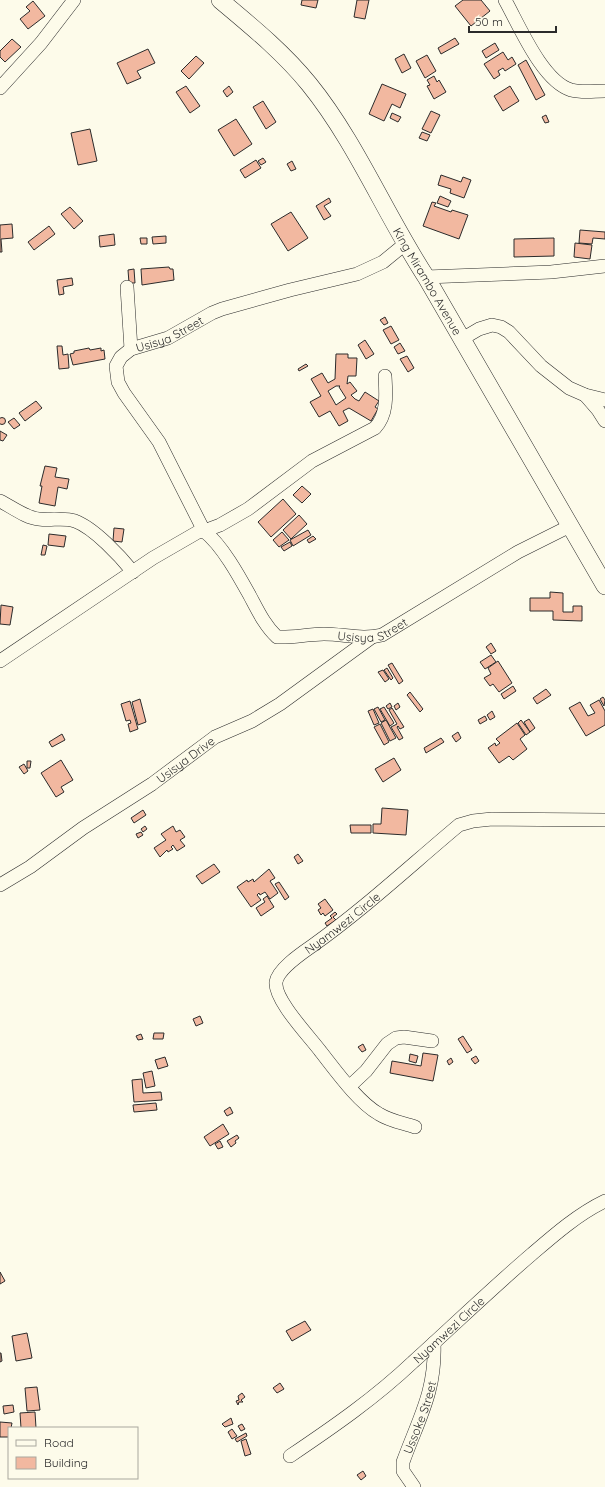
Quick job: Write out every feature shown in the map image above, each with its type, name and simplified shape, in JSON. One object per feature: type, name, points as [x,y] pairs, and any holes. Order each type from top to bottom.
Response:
[{"type":"main road","name":"King Mirambo Avenue","points":[[220,0],[273,46],[318,96],[360,163],[405,244],[426,276],[605,586]]},
{"type":"street","points":[[0,88],[41,43],[74,0]]},
{"type":"street","points":[[505,0],[533,51],[547,72],[558,83],[571,90],[605,91]]},
{"type":"street","name":"Usisya Street","points":[[405,244],[383,262],[357,274],[222,309],[212,313],[168,338],[131,349],[121,357],[116,366],[118,382],[124,393],[159,442],[204,531],[210,536],[229,562],[270,630],[277,637],[323,634],[372,637],[391,630],[518,552],[570,526]]},
{"type":"street","points":[[426,276],[551,272],[605,266]]},
{"type":"street","points":[[127,286],[131,349]]},
{"type":"street","points":[[462,339],[485,327],[492,325],[501,327],[509,332],[541,366],[569,388],[585,395],[605,400]]},
{"type":"street","points":[[0,661],[182,540],[220,525],[248,509],[312,461],[375,428],[381,422],[384,412],[386,395],[385,376]]},
{"type":"street","points":[[585,395],[605,421]]},
{"type":"street","points":[[0,501],[38,520],[54,518],[77,521],[114,550],[133,572]]},
{"type":"street","name":"Usisya Drive","points":[[0,885],[30,867],[95,820],[152,784],[215,737],[252,720],[280,704],[372,637]]},
{"type":"street","name":"Nyamwezi Circle","points":[[416,1127],[391,1120],[377,1113],[350,1086],[329,1062],[280,998],[276,982],[280,974],[295,958],[343,924],[459,825],[473,821],[492,819],[605,820]]},
{"type":"street","points":[[350,1086],[366,1071],[387,1044],[396,1038],[404,1037],[432,1041]]},
{"type":"street","name":"Nyamwezi Circle","points":[[290,1456],[348,1416],[384,1388],[485,1294],[547,1241],[572,1221],[605,1201]]},
{"type":"street","name":"Ussoke Street","points":[[414,1487],[404,1471],[403,1462],[425,1408],[432,1384],[435,1364],[434,1343]]},
{"type":"building","points":[[302,0],[318,0],[316,8],[301,5]]},
{"type":"building","points":[[357,0],[369,0],[365,19],[354,17]]},
{"type":"building","points":[[463,0],[481,0],[490,11],[471,26],[455,6]]},
{"type":"building","points":[[33,1],[45,16],[28,29],[20,19],[30,11],[26,7]]},
{"type":"building","points":[[455,38],[459,44],[441,54],[438,48]]},
{"type":"building","points":[[12,39],[21,47],[5,62],[0,57],[0,51]]},
{"type":"building","points":[[495,43],[499,50],[486,58],[482,51]]},
{"type":"building","points":[[148,49],[155,63],[137,71],[141,78],[127,84],[117,63]]},
{"type":"building","points":[[503,52],[508,60],[512,57],[516,64],[505,71],[503,68],[498,71],[500,75],[494,79],[484,64]]},
{"type":"building","points":[[404,54],[411,68],[402,73],[395,59]]},
{"type":"building","points":[[427,55],[436,71],[425,78],[416,61]]},
{"type":"building","points":[[196,56],[204,63],[189,79],[181,71]]},
{"type":"building","points":[[526,60],[545,95],[536,100],[518,65]]},
{"type":"building","points":[[434,76],[437,82],[439,80],[446,92],[434,99],[427,86],[430,85],[427,80]]},
{"type":"building","points":[[382,84],[406,94],[400,108],[392,104],[384,121],[369,114]]},
{"type":"building","points":[[186,86],[200,106],[190,113],[176,92]]},
{"type":"building","points":[[229,86],[233,92],[227,97],[223,91]]},
{"type":"building","points":[[510,86],[519,101],[503,111],[494,96]]},
{"type":"building","points":[[263,101],[276,122],[266,129],[253,107]]},
{"type":"building","points":[[431,111],[440,115],[431,133],[422,129]]},
{"type":"building","points":[[392,113],[401,117],[398,122],[390,118]]},
{"type":"building","points":[[546,115],[549,122],[545,123],[542,117]]},
{"type":"building","points":[[236,119],[252,144],[234,156],[218,130]]},
{"type":"building","points":[[90,129],[97,161],[78,165],[71,133]]},
{"type":"building","points":[[422,132],[430,135],[427,141],[419,138]]},
{"type":"building","points":[[263,158],[266,162],[261,165],[258,161]]},
{"type":"building","points":[[256,160],[261,168],[245,178],[240,170]]},
{"type":"building","points":[[292,161],[296,169],[291,171],[287,164]]},
{"type":"building","points":[[441,175],[461,182],[463,177],[471,180],[464,198],[450,193],[451,189],[438,185]]},
{"type":"building","points":[[440,196],[451,201],[448,207],[437,203]]},
{"type":"building","points":[[329,198],[331,202],[324,206],[331,216],[324,220],[316,206]]},
{"type":"building","points":[[432,202],[436,203],[434,206],[451,212],[452,210],[468,215],[459,239],[423,226]]},
{"type":"building","points":[[70,207],[83,221],[74,229],[61,214]]},
{"type":"building","points":[[291,212],[308,238],[288,251],[271,224]]},
{"type":"building","points":[[12,224],[13,238],[1,239],[2,252],[0,252],[0,225]]},
{"type":"building","points":[[49,226],[55,234],[34,250],[28,242]]},
{"type":"building","points":[[580,230],[605,232],[605,239],[593,238],[592,244],[579,243]]},
{"type":"building","points":[[114,234],[115,245],[100,247],[99,236]]},
{"type":"building","points":[[166,236],[166,243],[153,244],[152,237]]},
{"type":"building","points":[[140,238],[147,238],[147,244],[141,244]]},
{"type":"building","points":[[554,238],[554,256],[514,257],[514,239]]},
{"type":"building","points":[[575,243],[592,245],[590,259],[574,257]]},
{"type":"building","points":[[169,267],[170,269],[173,269],[174,280],[142,285],[141,269]]},
{"type":"building","points":[[134,269],[135,283],[129,283],[128,270]]},
{"type":"building","points":[[72,278],[73,285],[63,287],[64,294],[59,295],[57,280]]},
{"type":"building","points":[[385,317],[388,323],[384,325],[380,320]]},
{"type":"building","points":[[391,326],[399,340],[391,344],[383,330]]},
{"type":"building","points":[[365,340],[374,354],[366,359],[358,345]]},
{"type":"building","points":[[400,343],[405,351],[398,354],[394,347]]},
{"type":"building","points":[[57,346],[62,346],[63,355],[68,354],[69,368],[59,369]]},
{"type":"building","points":[[89,348],[90,350],[101,348],[101,351],[104,350],[105,359],[73,365],[70,354],[74,353],[74,351]]},
{"type":"building","points":[[336,354],[348,354],[348,358],[357,358],[356,376],[348,376],[347,384],[350,382],[357,391],[351,395],[355,399],[359,401],[365,392],[379,401],[375,407],[378,409],[371,421],[349,408],[343,411],[348,421],[339,426],[330,411],[319,417],[310,402],[321,396],[311,379],[322,373],[328,383],[335,379]],"holes":[[[336,386],[340,386],[339,387],[346,398],[336,405],[328,391]]]},
{"type":"building","points":[[407,356],[414,368],[408,372],[400,359]]},
{"type":"building","points":[[306,364],[308,366],[299,371],[298,369]]},
{"type":"building","points":[[36,401],[42,408],[25,421],[19,413]]},
{"type":"building","points":[[2,418],[5,421],[2,424],[-1,421]]},
{"type":"building","points":[[14,418],[20,425],[14,429],[8,422]]},
{"type":"building","points":[[0,431],[7,435],[3,441],[0,440]]},
{"type":"building","points":[[45,466],[57,468],[55,477],[69,479],[67,489],[58,487],[55,506],[39,503],[42,486],[40,486]]},
{"type":"building","points":[[302,486],[311,494],[302,503],[293,495]]},
{"type":"building","points":[[283,499],[296,514],[271,537],[258,522]]},
{"type":"building","points":[[299,515],[307,524],[291,539],[283,530]]},
{"type":"building","points":[[114,528],[124,529],[122,542],[113,541]]},
{"type":"building","points":[[308,530],[311,535],[293,546],[290,540]]},
{"type":"building","points":[[282,532],[289,540],[279,547],[273,540]]},
{"type":"building","points":[[49,534],[66,536],[64,547],[48,545]]},
{"type":"building","points":[[313,536],[316,539],[309,543],[307,540]]},
{"type":"building","points":[[290,542],[292,546],[284,551],[281,547]]},
{"type":"building","points":[[43,545],[47,546],[45,555],[41,555]]},
{"type":"building","points":[[550,592],[563,593],[563,612],[573,612],[573,606],[582,606],[582,621],[553,620],[553,611],[530,611],[530,598],[550,598]]},
{"type":"building","points":[[1,605],[13,607],[10,625],[0,624]]},
{"type":"building","points":[[491,643],[496,651],[491,654],[486,647]]},
{"type":"building","points":[[491,655],[496,662],[485,669],[480,662]]},
{"type":"building","points":[[498,661],[512,683],[499,692],[493,684],[490,686],[484,678],[491,674],[488,668]]},
{"type":"building","points":[[392,663],[403,681],[399,684],[388,665]]},
{"type":"building","points":[[387,668],[393,678],[391,680],[384,670]]},
{"type":"building","points":[[383,670],[389,679],[385,682],[378,672]]},
{"type":"building","points":[[513,686],[516,691],[504,699],[501,694]]},
{"type":"building","points":[[546,689],[551,695],[537,704],[533,698]]},
{"type":"building","points":[[410,692],[423,709],[420,712],[407,695]]},
{"type":"building","points":[[603,697],[605,700],[604,706],[600,699]]},
{"type":"building","points":[[140,699],[146,722],[138,725],[132,702]]},
{"type":"building","points":[[599,700],[605,711],[605,725],[586,736],[569,708],[580,702],[588,716],[595,713],[590,705]]},
{"type":"building","points":[[130,701],[138,729],[130,732],[128,724],[131,723],[130,720],[126,721],[121,704]]},
{"type":"building","points":[[390,703],[392,707],[388,709],[386,706]]},
{"type":"building","points":[[398,703],[400,707],[396,710],[394,706]]},
{"type":"building","points":[[378,707],[385,720],[381,722],[374,709]]},
{"type":"building","points":[[384,707],[394,723],[390,726],[380,709]]},
{"type":"building","points":[[392,708],[404,727],[400,729],[398,726],[397,727],[403,738],[399,740],[391,727],[397,724],[389,710]]},
{"type":"building","points":[[373,709],[379,723],[374,725],[368,711]]},
{"type":"building","points":[[492,711],[495,717],[490,720],[487,715]]},
{"type":"building","points":[[485,716],[487,720],[480,724],[478,720]]},
{"type":"building","points":[[529,719],[535,728],[530,732],[524,722]]},
{"type":"building","points":[[386,720],[396,738],[390,741],[381,723]]},
{"type":"building","points":[[521,720],[530,732],[526,735],[518,723]]},
{"type":"building","points":[[517,723],[525,735],[520,739],[527,749],[513,760],[509,756],[499,763],[488,748],[495,743],[496,746],[500,743],[496,739]]},
{"type":"building","points":[[380,724],[389,742],[384,745],[374,727]]},
{"type":"building","points":[[458,732],[461,738],[456,742],[452,736]]},
{"type":"building","points":[[62,734],[65,740],[52,747],[49,742]]},
{"type":"building","points":[[441,738],[444,742],[426,753],[424,748]]},
{"type":"building","points":[[394,758],[401,770],[383,782],[375,769]]},
{"type":"building","points":[[61,760],[73,780],[61,787],[64,792],[56,797],[41,773]]},
{"type":"building","points":[[27,761],[31,761],[30,768],[27,768]]},
{"type":"building","points":[[24,764],[28,771],[24,774],[19,767]]},
{"type":"building","points":[[382,808],[408,810],[406,835],[373,833],[373,824],[381,824]]},
{"type":"building","points":[[143,810],[146,815],[134,823],[131,818]]},
{"type":"building","points":[[350,825],[371,825],[371,833],[351,833]]},
{"type":"building","points":[[145,826],[147,829],[143,832],[141,829]]},
{"type":"building","points":[[173,826],[176,832],[180,830],[185,837],[180,840],[185,846],[177,851],[173,845],[171,847],[173,849],[168,852],[167,850],[160,857],[154,848],[166,840],[161,834]]},
{"type":"building","points":[[141,832],[143,835],[138,838],[136,834]]},
{"type":"building","points":[[298,854],[303,861],[298,864],[294,857]]},
{"type":"building","points":[[214,864],[220,872],[202,884],[196,876]]},
{"type":"building","points":[[269,869],[275,878],[270,881],[278,893],[270,899],[265,892],[260,895],[259,893],[257,895],[261,900],[251,907],[237,887],[247,880],[248,882],[253,879],[254,882]]},
{"type":"building","points":[[279,882],[289,897],[285,900],[275,884]]},
{"type":"building","points":[[267,896],[274,907],[261,916],[256,908],[265,902],[263,899]]},
{"type":"building","points":[[325,899],[333,910],[325,916],[323,913],[321,915],[318,910],[321,908],[318,904]]},
{"type":"building","points":[[335,912],[337,914],[333,917],[336,920],[327,926],[325,923],[332,918],[330,916]]},
{"type":"building","points":[[200,1016],[203,1023],[196,1026],[193,1019]]},
{"type":"building","points":[[154,1033],[164,1033],[163,1039],[153,1039]]},
{"type":"building","points":[[141,1034],[143,1039],[138,1040],[136,1036]]},
{"type":"building","points":[[463,1036],[472,1050],[467,1053],[458,1039]]},
{"type":"building","points":[[363,1044],[366,1050],[362,1052],[358,1047]]},
{"type":"building","points":[[423,1053],[438,1055],[433,1081],[390,1073],[392,1061],[421,1066]]},
{"type":"building","points":[[410,1054],[418,1056],[416,1063],[409,1061]]},
{"type":"building","points":[[476,1056],[479,1061],[475,1064],[471,1059]]},
{"type":"building","points":[[165,1057],[168,1066],[158,1069],[155,1060]]},
{"type":"building","points":[[451,1058],[453,1062],[449,1065],[447,1061]]},
{"type":"building","points":[[152,1071],[155,1086],[146,1088],[143,1073]]},
{"type":"building","points":[[142,1079],[143,1093],[161,1092],[162,1100],[134,1102],[132,1080]]},
{"type":"building","points":[[156,1103],[157,1110],[134,1112],[133,1105]]},
{"type":"building","points":[[230,1107],[233,1113],[227,1116],[224,1111]]},
{"type":"building","points":[[223,1124],[229,1134],[210,1146],[204,1137]]},
{"type":"building","points":[[237,1135],[239,1138],[231,1147],[227,1141]]},
{"type":"building","points":[[220,1141],[223,1147],[218,1149],[215,1144]]},
{"type":"building","points":[[0,1272],[5,1281],[0,1284]]},
{"type":"building","points":[[305,1321],[311,1330],[292,1341],[286,1331]]},
{"type":"building","points":[[27,1333],[32,1358],[16,1361],[12,1336]]},
{"type":"building","points":[[0,1353],[2,1361],[0,1362]]},
{"type":"building","points":[[280,1383],[284,1389],[277,1393],[273,1388]]},
{"type":"building","points":[[37,1387],[40,1410],[27,1411],[25,1388]]},
{"type":"building","points":[[242,1393],[245,1397],[241,1400],[243,1402],[239,1402],[238,1405],[236,1401],[239,1400],[238,1396]]},
{"type":"building","points":[[13,1405],[14,1412],[4,1414],[3,1406]]},
{"type":"building","points":[[35,1412],[36,1427],[21,1427],[20,1413]]},
{"type":"building","points":[[231,1418],[233,1424],[225,1427],[222,1424]]},
{"type":"building","points":[[0,1422],[12,1423],[11,1427],[8,1427],[8,1437],[0,1437]]},
{"type":"building","points":[[242,1424],[245,1429],[241,1431],[238,1426]]},
{"type":"building","points":[[232,1429],[237,1436],[232,1439],[228,1432]]},
{"type":"building","points":[[246,1433],[247,1436],[237,1442],[235,1439]]},
{"type":"building","points":[[246,1439],[251,1454],[245,1456],[241,1441]]},
{"type":"building","points":[[363,1471],[366,1476],[361,1480],[357,1475]]}]
